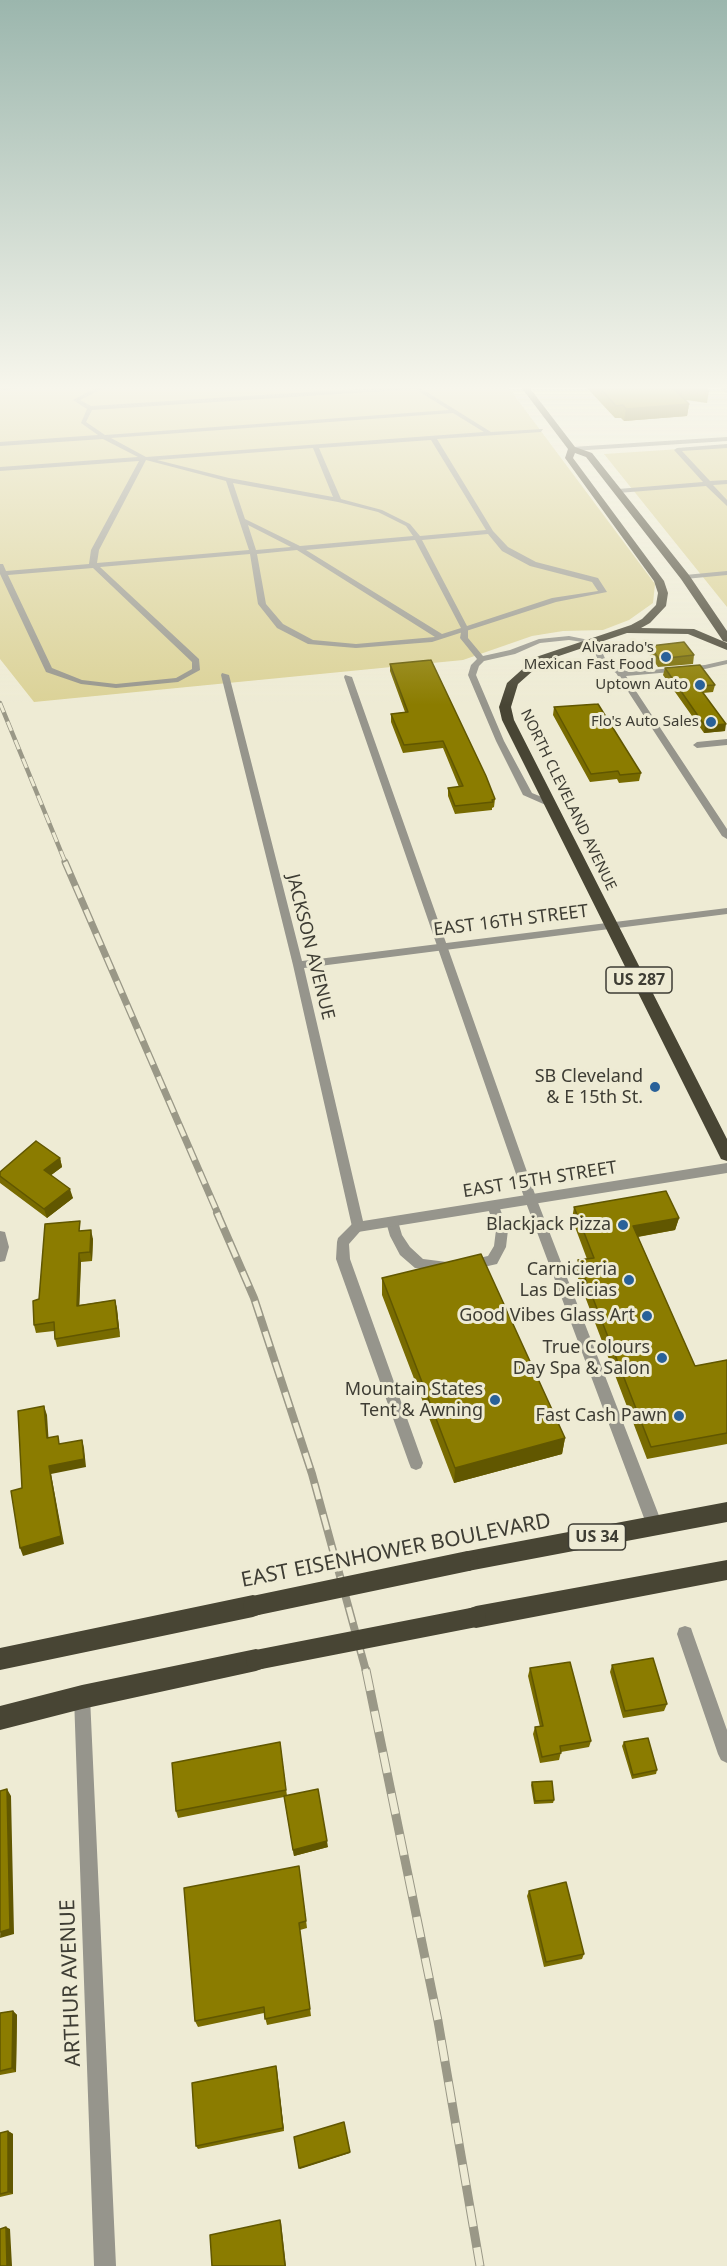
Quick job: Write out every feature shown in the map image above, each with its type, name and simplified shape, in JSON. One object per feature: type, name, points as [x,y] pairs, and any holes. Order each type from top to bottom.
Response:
[{"type":"highway","name":"NORTH CLEVELAND AVENUE","points":[[594,493],[659,581],[663,593],[661,606],[646,621],[618,634],[554,652],[535,662],[513,683],[506,698],[505,707],[508,720],[727,1155]]},
{"type":"highway","name":"US 287","points":[[619,493],[686,577],[727,639]]},
{"type":"highway","points":[[618,634],[656,630],[690,632],[727,647]]},
{"type":"highway","name":"EAST EISENHOWER BOULEVARD","points":[[0,1659],[468,1561],[727,1512]]},
{"type":"highway","points":[[0,1718],[82,1697],[256,1660],[727,1570]]},
{"type":"street","points":[[93,564],[95,550],[126,493]]},
{"type":"street","points":[[233,493],[253,550],[262,604],[280,626],[311,642],[356,646],[441,637],[555,600],[603,592],[595,580],[533,564],[505,549],[490,532],[466,493]]},
{"type":"street","points":[[298,493],[380,511],[408,525],[417,537],[465,629],[464,638],[482,659]]},
{"type":"street","points":[[335,493],[338,500]]},
{"type":"street","points":[[717,493],[727,504]]},
{"type":"street","points":[[243,520],[297,547],[441,637]]},
{"type":"street","points":[[93,564],[196,661],[196,670],[178,680],[116,686],[81,682],[49,670],[2,569],[93,564],[490,532]]},
{"type":"street","points":[[686,577],[727,573]]},
{"type":"street","points":[[551,804],[528,795],[500,741],[472,675],[474,665],[482,659],[553,638],[594,640],[603,662],[619,671],[640,673],[705,667],[727,662]]},
{"type":"street","points":[[619,671],[727,836]]},
{"type":"street","name":"JACKSON AVENUE","points":[[225,675],[298,965],[358,1227]]},
{"type":"street","points":[[348,677],[531,1200],[655,1526]]},
{"type":"street","points":[[697,745],[727,742]]},
{"type":"street","name":"EAST 16TH STREET","points":[[298,965],[727,911]]},
{"type":"street","name":"EAST 15TH STREET","points":[[358,1227],[727,1168]]},
{"type":"street","points":[[392,1222],[396,1236],[405,1251],[420,1264],[445,1268],[470,1265],[492,1260],[501,1247],[502,1230],[493,1206]]},
{"type":"street","points":[[358,1227],[343,1242],[342,1259],[416,1463]]},
{"type":"street","points":[[0,1236],[3,1247],[0,1257]]},
{"type":"street","points":[[685,1634],[727,1754]]},
{"type":"street","name":"ARTHUR AVENUE","points":[[82,1697],[105,2266]]},
{"type":"shaded area","points":[[0,493],[587,493],[655,584],[653,603],[629,620],[603,630],[563,631],[532,636],[463,660],[34,702],[0,659]]},
{"type":"shaded area","points":[[635,493],[727,493],[727,607]]},
{"type":"building","points":[[684,642],[694,655],[659,659],[650,646]]},
{"type":"building","points":[[431,660],[486,776],[495,799],[492,800],[493,802],[455,806],[448,788],[463,786],[443,741],[404,745],[391,714],[408,712],[390,664]]},
{"type":"building","points":[[700,665],[715,685],[698,686],[726,724],[705,726],[665,668]]},
{"type":"building","points":[[598,704],[641,773],[620,775],[618,771],[591,774],[554,707]]},
{"type":"building","points":[[36,1141],[60,1158],[44,1170],[70,1189],[44,1209],[0,1176],[0,1172]]},
{"type":"building","points":[[666,1191],[679,1218],[633,1226],[695,1366],[727,1360],[727,1433],[651,1447],[578,1260],[594,1258],[574,1207]]},
{"type":"building","points":[[80,1221],[79,1231],[91,1230],[90,1252],[79,1253],[77,1306],[115,1300],[118,1328],[55,1339],[54,1322],[34,1325],[33,1301],[39,1299],[45,1224]]},
{"type":"building","points":[[481,1254],[565,1438],[455,1468],[382,1278]]},
{"type":"building","points":[[44,1406],[47,1438],[58,1436],[59,1444],[82,1440],[84,1459],[49,1466],[61,1536],[20,1548],[11,1491],[22,1488],[18,1411]]},
{"type":"building","points":[[653,1658],[667,1704],[625,1711],[612,1665]]},
{"type":"building","points":[[570,1662],[591,1741],[560,1746],[561,1753],[542,1757],[535,1727],[543,1726],[530,1668]]},
{"type":"building","points":[[648,1738],[657,1770],[633,1775],[624,1742]]},
{"type":"building","points":[[280,1742],[286,1790],[176,1811],[172,1763]]},
{"type":"building","points":[[552,1781],[554,1800],[535,1801],[532,1782]]},
{"type":"building","points":[[7,1789],[10,1929],[0,1932],[0,1791]]},
{"type":"building","points":[[318,1789],[327,1841],[293,1850],[284,1796]]},
{"type":"building","points":[[299,1866],[306,1921],[299,1923],[310,2009],[265,2019],[264,2007],[195,2021],[184,1888]]},
{"type":"building","points":[[566,1882],[584,1954],[546,1962],[529,1891]]},
{"type":"building","points":[[13,2011],[12,2068],[0,2071],[0,2013]]},
{"type":"building","points":[[276,2066],[283,2128],[196,2146],[192,2083]]},
{"type":"building","points":[[344,2122],[350,2152],[299,2168],[294,2137]]},
{"type":"building","points":[[8,2131],[8,2192],[0,2194],[0,2133]]},
{"type":"building","points":[[280,2220],[285,2266],[212,2266],[210,2235]]},
{"type":"building","points":[[6,2227],[7,2266],[0,2266],[0,2229]]},
{"type":"railway","points":[[0,703],[66,864]]},
{"type":"railway","points":[[65,862],[218,1214]]},
{"type":"railway","points":[[217,1213],[254,1298],[312,1474],[366,1671]]},
{"type":"railway","points":[[366,1670],[438,2021],[480,2266]]},
{"type":"place","name":"Alvarado's Mexican Fast Food","points":[[666,657]]},
{"type":"place","name":"Uptown Auto","points":[[700,685]]},
{"type":"place","name":"Flo's Auto Sales","points":[[711,722]]},
{"type":"place","name":"SB Cleveland & E 15th St.","points":[[655,1087]]},
{"type":"place","name":"Blackjack Pizza","points":[[623,1225]]},
{"type":"place","name":"Carnicieria Las Delicias","points":[[629,1280]]},
{"type":"place","name":"Good Vibes Glass Art","points":[[647,1316]]},
{"type":"place","name":"True Colours Day Spa & Salon","points":[[662,1358]]},
{"type":"place","name":"Mountain States Tent & Awning","points":[[495,1400]]},
{"type":"place","name":"Fast Cash Pawn","points":[[679,1416]]}]
